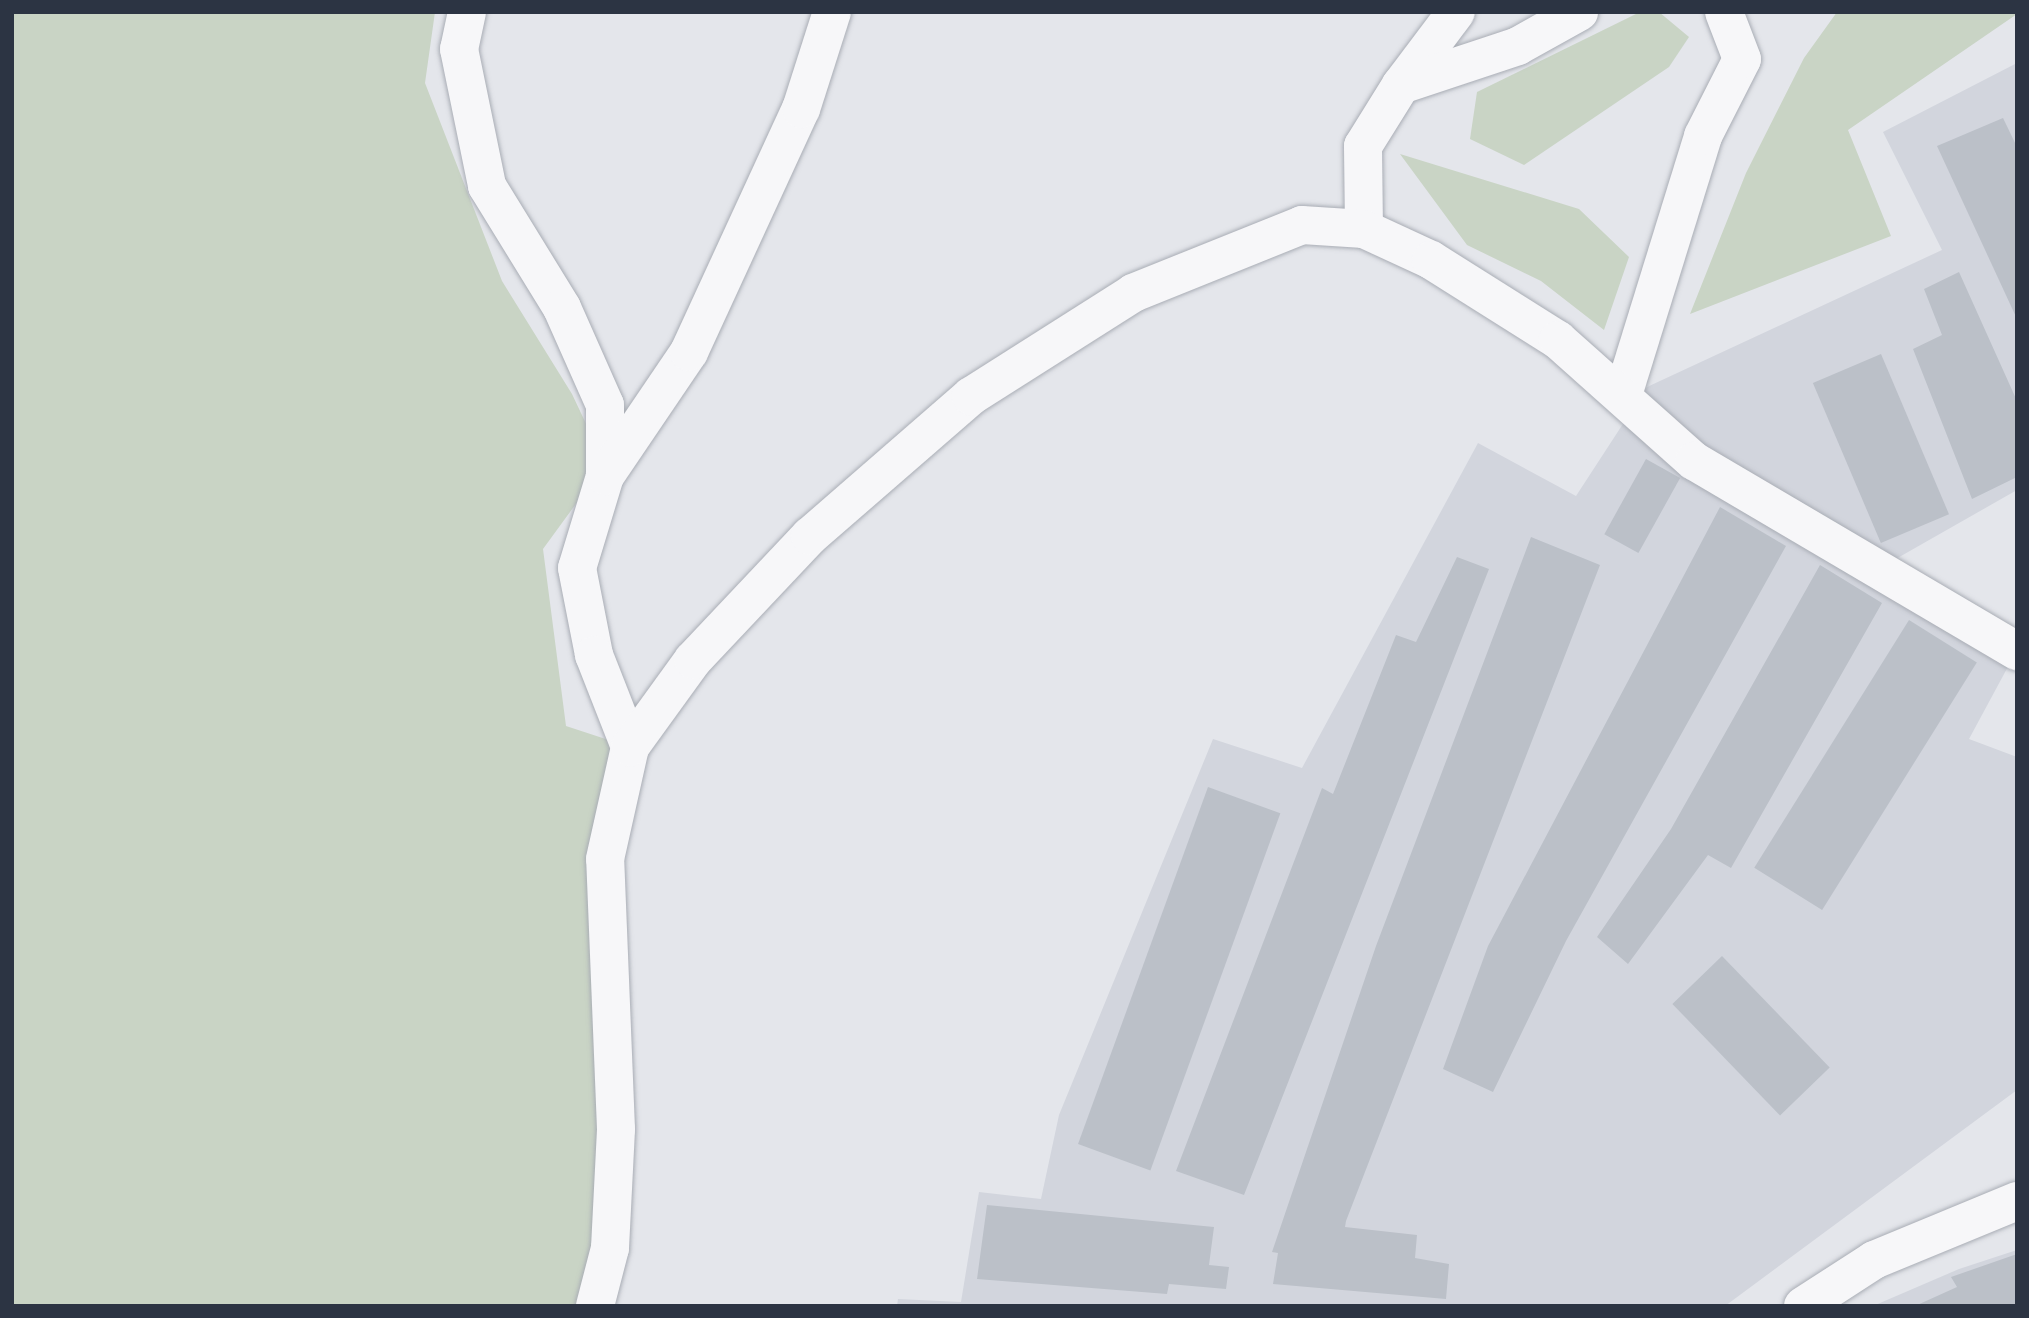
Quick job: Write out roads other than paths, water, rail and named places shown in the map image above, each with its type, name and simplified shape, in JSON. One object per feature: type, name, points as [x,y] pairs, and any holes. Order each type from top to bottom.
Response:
[{"type":"street","points":[[467,12],[459,49],[487,186],[562,308],[605,405],[605,476],[577,568],[594,655],[630,747]]},
{"type":"street","points":[[605,476],[689,352],[801,109],[832,12]]},
{"type":"street","points":[[1364,229],[1363,146],[1401,85],[1456,12]]},
{"type":"street","points":[[1401,85],[1518,46],[1579,12]]},
{"type":"street","points":[[1623,395],[1703,136],[1742,59],[1724,12]]},
{"type":"street","points":[[595,1306],[610,1248],[616,1129],[605,859],[630,747],[693,660],[810,536],[971,396],[1133,293],[1302,225],[1364,229],[1431,260],[1559,340],[1705,468],[2017,651]]},
{"type":"street","points":[[1802,1306],[1874,1260],[2016,1204]]}]
